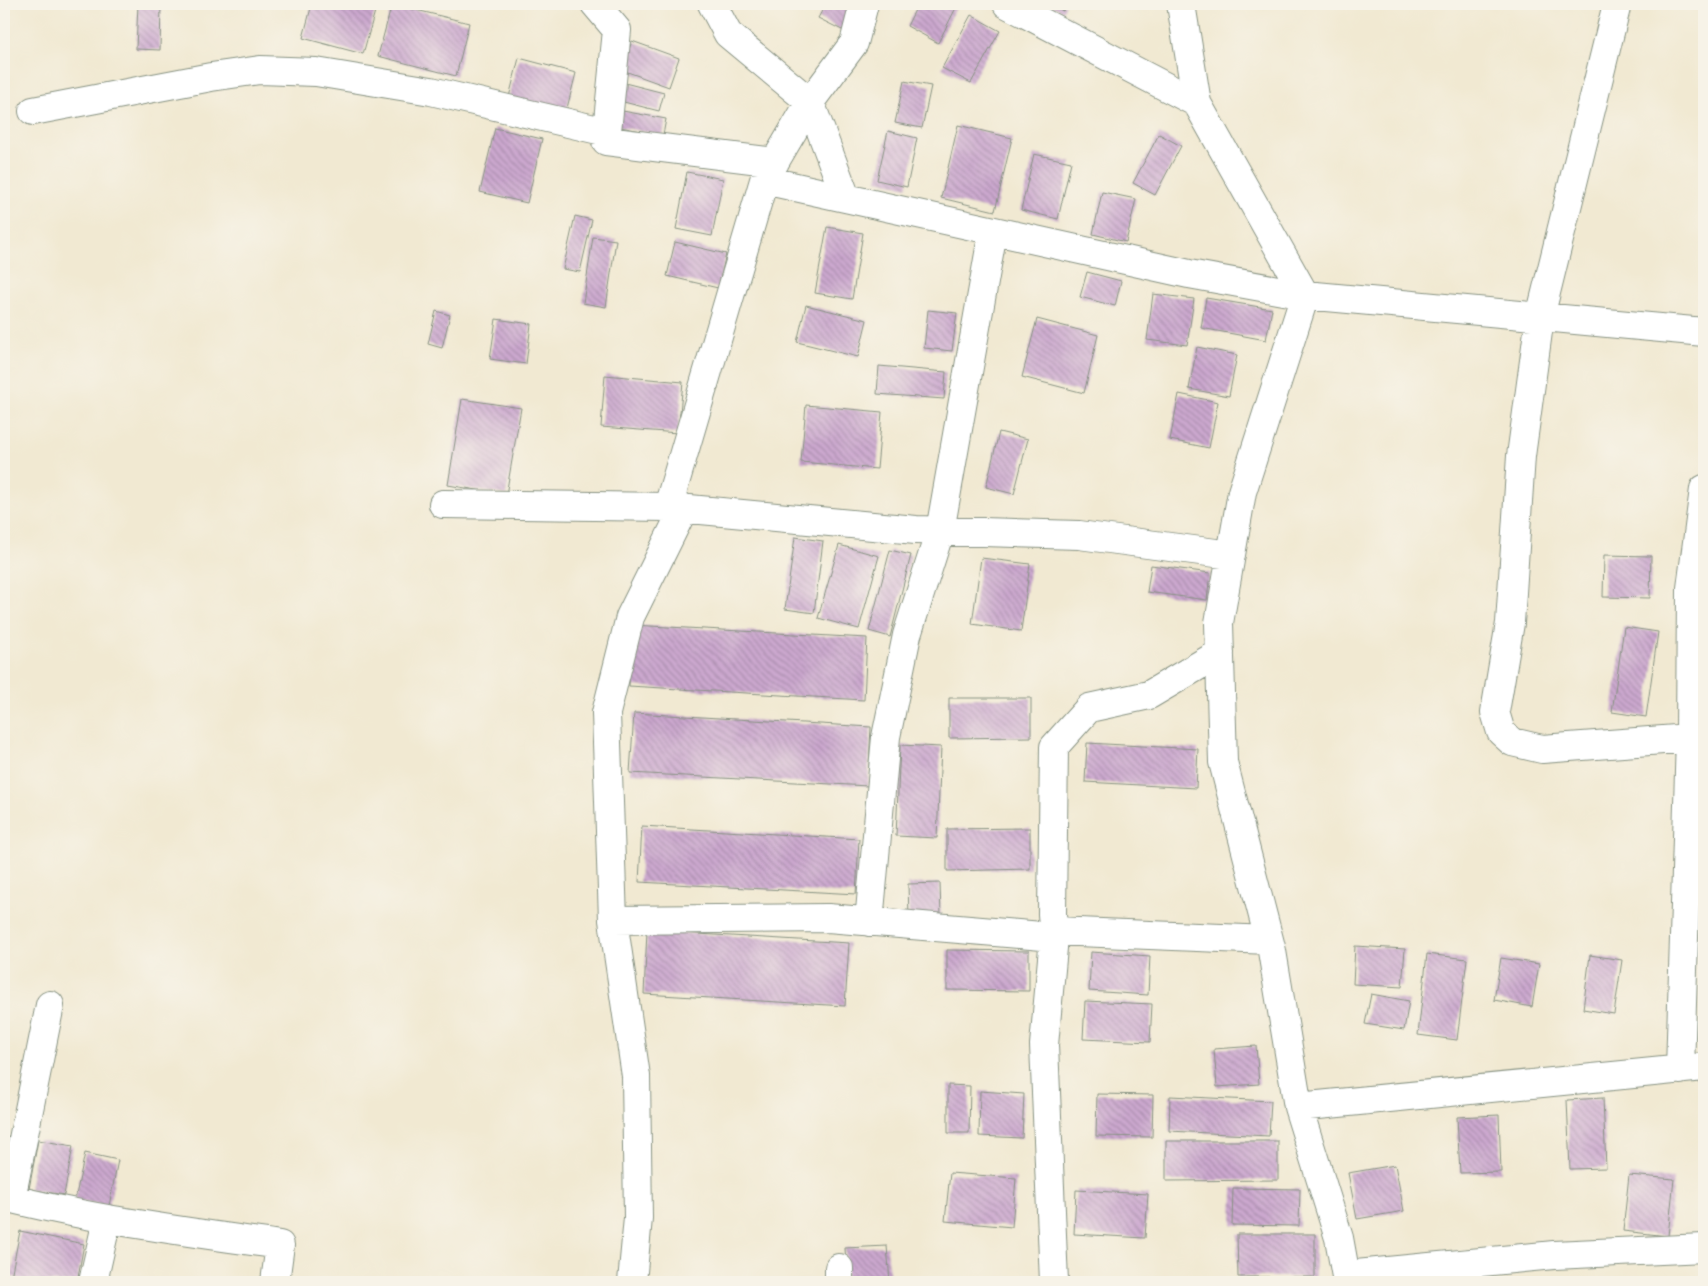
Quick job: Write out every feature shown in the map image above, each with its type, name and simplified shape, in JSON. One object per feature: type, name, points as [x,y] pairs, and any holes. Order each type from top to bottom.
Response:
[{"type":"street","points":[[594,4],[616,30],[606,141],[769,171],[846,198],[1189,274],[1305,295],[1704,332]]},
{"type":"street","points":[[712,4],[728,34],[810,102],[846,198]]},
{"type":"street","points":[[632,1282],[638,1218],[636,1076],[613,920],[606,713],[630,617],[676,507],[769,171],[810,102],[854,43],[864,4]]},
{"type":"street","points":[[1007,4],[1197,102]]},
{"type":"street","points":[[1181,4],[1197,102],[1305,295],[1242,492],[1218,623],[1223,762],[1269,940],[1298,1106],[1339,1238],[1346,1279],[1554,1255],[1704,1248]]},
{"type":"street","points":[[1617,4],[1540,317],[1521,456],[1510,623],[1495,712],[1500,732],[1512,742],[1542,749],[1697,737]]},
{"type":"street","points":[[33,111],[212,77],[260,70],[307,72],[431,91],[606,132]]},
{"type":"street","points":[[869,922],[886,737],[907,635],[940,531],[993,231]]},
{"type":"street","points":[[1298,1106],[1692,1069],[1697,737],[1691,588],[1704,489]]},
{"type":"street","points":[[443,504],[676,507],[916,530],[1079,535],[1230,555]]},
{"type":"street","points":[[1054,1282],[1044,1045],[1054,934],[1052,914],[1054,747],[1089,708],[1149,694],[1220,653]]},
{"type":"street","points":[[613,920],[828,918],[1054,934],[1269,940]]},
{"type":"street","points":[[50,1004],[8,1198],[107,1220],[280,1245],[275,1282]]},
{"type":"street","points":[[93,1282],[107,1220]]},
{"type":"building","points":[[138,4],[161,4],[160,50],[136,49]]},
{"type":"building","points":[[312,4],[377,4],[363,54],[303,38]]},
{"type":"building","points":[[392,4],[469,23],[456,76],[378,56]]},
{"type":"building","points":[[826,4],[860,4],[846,32],[818,18]]},
{"type":"building","points":[[918,4],[958,4],[938,43],[907,26]]},
{"type":"building","points":[[1048,4],[1066,4],[1063,11]]},
{"type":"building","points":[[971,15],[1000,31],[971,83],[942,68]]},
{"type":"building","points":[[632,41],[679,58],[669,87],[622,70]]},
{"type":"building","points":[[519,58],[576,73],[566,112],[509,97]]},
{"type":"building","points":[[617,81],[664,93],[659,111],[612,99]]},
{"type":"building","points":[[904,81],[931,86],[922,128],[895,123]]},
{"type":"building","points":[[612,109],[666,119],[663,135],[609,125]]},
{"type":"building","points":[[958,125],[1012,138],[995,211],[941,198]]},
{"type":"building","points":[[495,128],[542,139],[527,203],[480,192]]},
{"type":"building","points":[[888,131],[917,138],[907,187],[877,180]]},
{"type":"building","points":[[1159,134],[1181,146],[1155,195],[1133,183]]},
{"type":"building","points":[[1034,154],[1071,162],[1058,219],[1021,210]]},
{"type":"building","points":[[687,172],[723,179],[712,236],[676,229]]},
{"type":"building","points":[[1102,192],[1136,199],[1126,242],[1093,234]]},
{"type":"building","points":[[575,216],[592,220],[580,272],[563,269]]},
{"type":"building","points":[[827,227],[863,233],[852,299],[815,293]]},
{"type":"building","points":[[593,237],[616,240],[606,307],[583,303]]},
{"type":"building","points":[[675,242],[726,254],[718,288],[667,276]]},
{"type":"building","points":[[1087,272],[1121,281],[1115,306],[1080,297]]},
{"type":"building","points":[[1153,294],[1194,299],[1187,345],[1147,340]]},
{"type":"building","points":[[1206,298],[1272,309],[1266,340],[1201,328]]},
{"type":"building","points":[[806,305],[867,320],[858,357],[797,342]]},
{"type":"building","points":[[928,310],[957,313],[952,351],[924,348]]},
{"type":"building","points":[[436,311],[450,315],[442,348],[428,344]]},
{"type":"building","points":[[496,319],[531,324],[526,364],[490,359]]},
{"type":"building","points":[[1037,319],[1098,335],[1084,393],[1022,377]]},
{"type":"building","points":[[1197,347],[1237,355],[1229,396],[1189,389]]},
{"type":"building","points":[[879,366],[946,372],[944,399],[877,394]]},
{"type":"building","points":[[605,375],[683,382],[678,433],[601,427]]},
{"type":"building","points":[[1179,394],[1218,402],[1209,448],[1170,440]]},
{"type":"building","points":[[462,399],[521,408],[506,495],[448,485]]},
{"type":"building","points":[[806,405],[882,412],[877,469],[801,462]]},
{"type":"building","points":[[999,432],[1028,439],[1014,494],[986,487]]},
{"type":"building","points":[[795,537],[823,541],[814,613],[785,609]]},
{"type":"building","points":[[839,545],[879,556],[859,629],[818,618]]},
{"type":"building","points":[[890,550],[911,555],[890,637],[869,631]]},
{"type":"building","points":[[1604,555],[1651,556],[1650,598],[1603,597]]},
{"type":"building","points":[[981,558],[1030,564],[1021,631],[972,624]]},
{"type":"building","points":[[1151,565],[1210,573],[1207,600],[1147,592]]},
{"type":"building","points":[[632,625],[867,638],[864,700],[629,686]]},
{"type":"building","points":[[1624,627],[1658,632],[1646,717],[1612,712]]},
{"type":"building","points":[[949,698],[1031,698],[1031,737],[949,738]]},
{"type":"building","points":[[634,713],[871,727],[868,786],[630,773]]},
{"type":"building","points":[[1087,743],[1198,749],[1196,788],[1085,782]]},
{"type":"building","points":[[900,745],[941,747],[937,838],[896,836]]},
{"type":"building","points":[[642,826],[859,839],[856,894],[639,882]]},
{"type":"building","points":[[1030,828],[1030,869],[947,871],[947,829]]},
{"type":"building","points":[[940,883],[941,916],[909,917],[908,884]]},
{"type":"building","points":[[647,931],[849,943],[845,1006],[644,994]]},
{"type":"building","points":[[1355,946],[1405,949],[1402,987],[1353,984]]},
{"type":"building","points":[[947,950],[1029,951],[1029,991],[947,990]]},
{"type":"building","points":[[1091,952],[1150,956],[1148,995],[1089,991]]},
{"type":"building","points":[[1427,954],[1467,959],[1457,1040],[1418,1035]]},
{"type":"building","points":[[1590,955],[1622,960],[1614,1014],[1583,1009]]},
{"type":"building","points":[[1501,958],[1539,964],[1532,1007],[1494,1000]]},
{"type":"building","points":[[1371,994],[1409,1001],[1404,1030],[1365,1024]]},
{"type":"building","points":[[1085,1001],[1152,1004],[1150,1042],[1083,1039]]},
{"type":"building","points":[[1256,1046],[1259,1084],[1217,1087],[1214,1049]]},
{"type":"building","points":[[948,1085],[970,1086],[969,1133],[948,1133]]},
{"type":"building","points":[[980,1091],[1024,1094],[1022,1138],[979,1136]]},
{"type":"building","points":[[1097,1094],[1153,1095],[1152,1137],[1096,1136]]},
{"type":"building","points":[[1170,1096],[1271,1101],[1269,1136],[1169,1131]]},
{"type":"building","points":[[1603,1098],[1606,1168],[1570,1169],[1567,1100]]},
{"type":"building","points":[[1499,1115],[1501,1172],[1460,1173],[1457,1117]]},
{"type":"building","points":[[38,1140],[73,1146],[64,1195],[29,1189]]},
{"type":"building","points":[[1166,1141],[1278,1141],[1278,1180],[1166,1181]]},
{"type":"building","points":[[85,1153],[118,1160],[109,1206],[75,1200]]},
{"type":"building","points":[[1395,1165],[1404,1211],[1357,1219],[1348,1173]]},
{"type":"building","points":[[950,1173],[1016,1178],[1012,1227],[945,1221]]},
{"type":"building","points":[[1629,1175],[1674,1179],[1668,1236],[1623,1231]]},
{"type":"building","points":[[1233,1188],[1300,1189],[1299,1226],[1232,1225]]},
{"type":"building","points":[[1076,1190],[1148,1194],[1145,1238],[1074,1234]]},
{"type":"building","points":[[20,1231],[84,1244],[77,1282],[38,1282],[11,1277]]},
{"type":"building","points":[[1237,1234],[1315,1234],[1315,1277],[1238,1277]]},
{"type":"building","points":[[887,1246],[890,1282],[847,1282],[845,1248]]}]
